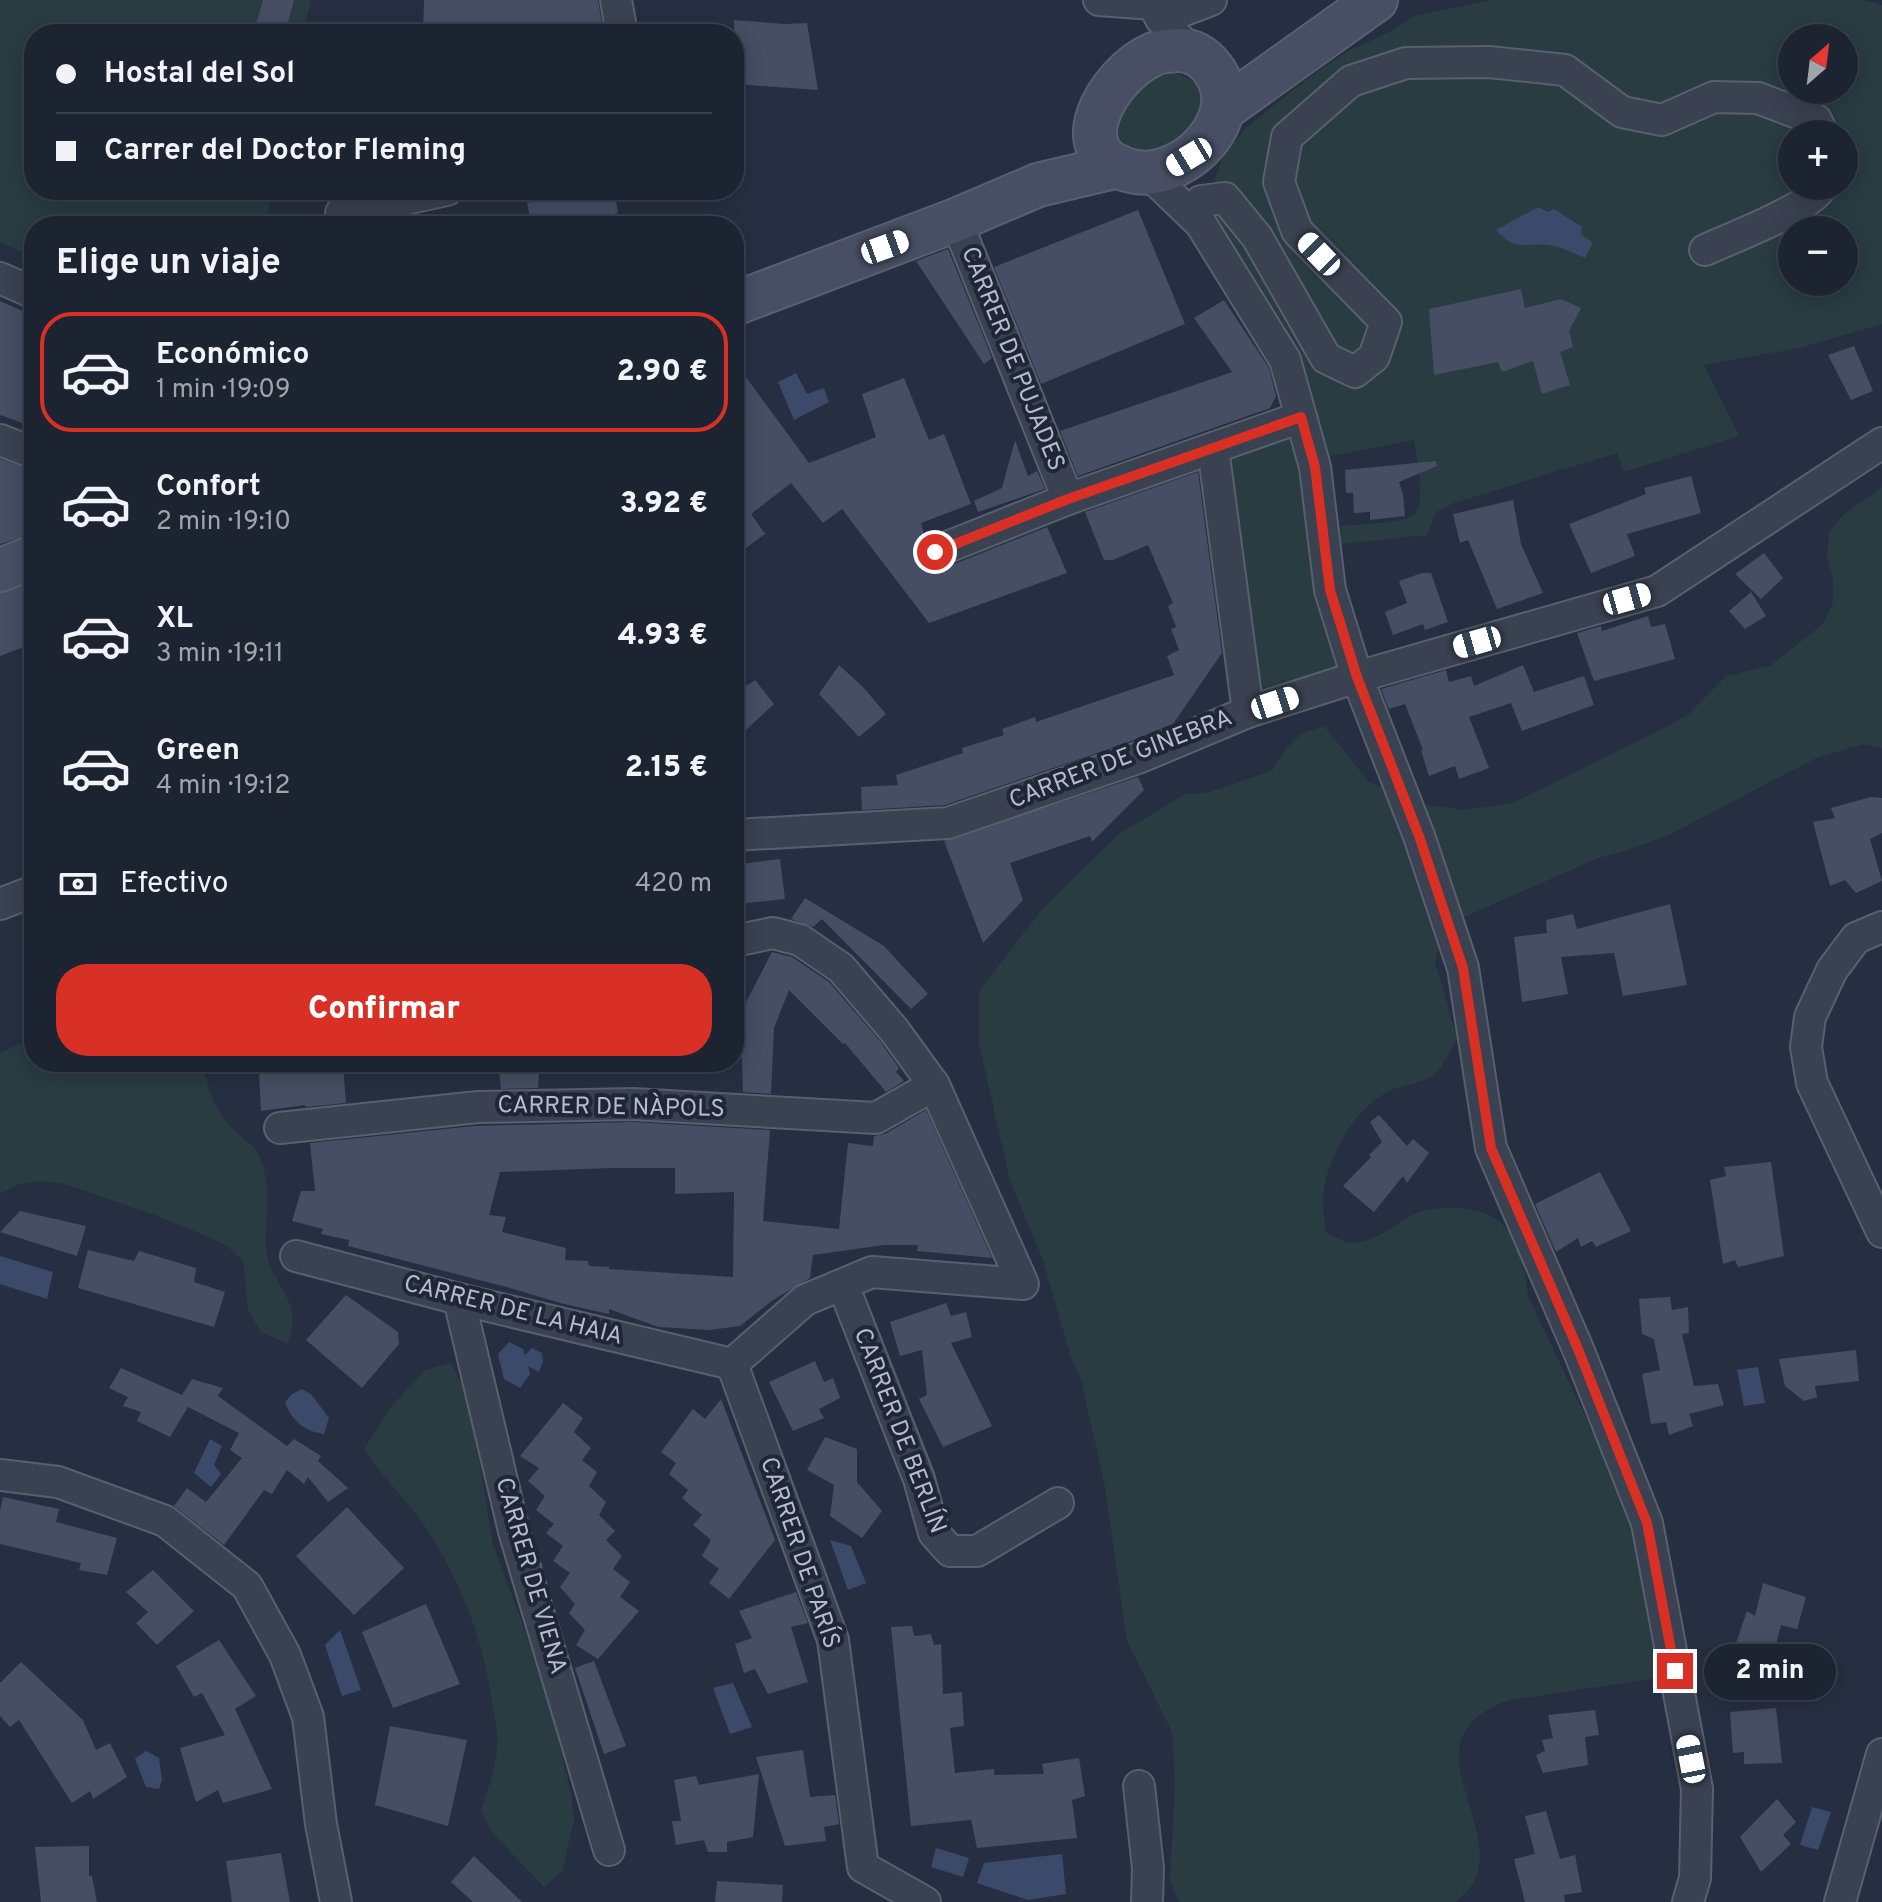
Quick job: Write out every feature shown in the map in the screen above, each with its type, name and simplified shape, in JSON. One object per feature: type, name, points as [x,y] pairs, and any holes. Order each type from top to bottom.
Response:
[{"type":"main road","points":[[1038,185],[1093,125],[1107,96],[1142,60],[1156,53],[1209,76],[1278,70],[1376,0]]},
{"type":"main road","points":[[744,300],[956,220],[1038,185],[1175,165],[1202,147],[1209,76]]},
{"type":"main road","points":[[1093,125],[1095,141],[1109,161],[1132,169]]},
{"type":"main road","points":[[0,570],[24,561]]},
{"type":"street","points":[[616,0],[620,24]]},
{"type":"street","points":[[1099,0],[1153,4],[1161,10],[1209,76]]},
{"type":"street","points":[[1161,10],[1211,0]]},
{"type":"street","points":[[1142,60],[1161,10]]},
{"type":"street","points":[[1201,212],[1225,198],[1257,237],[1326,358],[1355,372],[1374,357],[1386,322],[1297,231],[1279,182],[1287,137],[1351,81],[1406,63],[1489,62],[1565,70],[1622,112],[1662,120],[1714,97],[1758,98],[1816,120]]},
{"type":"street","points":[[1201,212],[1202,147]]},
{"type":"street","points":[[1132,169],[1201,212],[1285,360],[1315,467],[1330,590],[1357,677],[1419,836],[1463,968],[1491,1148],[1578,1349],[1647,1523],[1697,1789],[1695,1878],[1688,1902]]},
{"type":"street","points":[[341,216],[341,213],[401,200]]},
{"type":"street","points":[[1705,250],[1783,215],[1808,200]]},
{"type":"street","name":"CARRER DE PUJADES","points":[[956,220],[1068,499]]},
{"type":"street","points":[[0,278],[24,289]]},
{"type":"street","points":[[935,552],[1068,499],[1301,417]]},
{"type":"street","points":[[0,440],[24,449]]},
{"type":"street","name":"CARRER DE GINEBRA","points":[[744,834],[948,823],[1138,758],[1248,712],[1357,677],[1657,591],[1882,443]]},
{"type":"street","points":[[1213,448],[1248,712]]},
{"type":"street","points":[[0,904],[24,895]]},
{"type":"street","points":[[1882,927],[1856,938],[1832,970],[1810,1017],[1806,1047],[1812,1083],[1882,1232]]},
{"type":"street","points":[[732,1364],[805,1300],[872,1272],[1023,1284],[934,1085],[894,1030],[841,968],[800,940],[773,933],[744,939]]},
{"type":"street","name":"CARRER DE NÀPOLS","points":[[280,1128],[478,1107],[633,1104],[876,1118],[934,1085]]},
{"type":"street","name":"CARRER DE LA HAIA","points":[[296,1256],[459,1299],[732,1364]]},
{"type":"street","name":"CARRER DE BERLÍN","points":[[843,1285],[919,1479],[934,1533],[950,1551],[977,1551],[1058,1503]]},
{"type":"street","name":"CARRER DE VIENA","points":[[459,1299],[514,1531],[609,1850]]},
{"type":"street","name":"CARRER DE PARÍS","points":[[732,1364],[833,1640],[863,1867],[925,1902]]},
{"type":"street","points":[[0,1475],[58,1482],[165,1521],[247,1586],[285,1655],[308,1717],[321,1824],[336,1902]]},
{"type":"street","points":[[1840,1902],[1882,1754]]},
{"type":"street","points":[[1139,1786],[1148,1868],[1147,1902]]},
{"type":"shaded area","points":[[0,0],[311,0],[305,24],[24,24],[24,200],[270,200],[268,216],[24,216],[24,253],[0,242]]},
{"type":"shaded area","points":[[1493,0],[1864,0],[1882,5],[1882,324],[1803,347],[1704,365],[1739,436],[1624,472],[1617,453],[1454,503],[1436,512],[1427,535],[1340,544],[1341,526],[1391,522],[1415,514],[1420,490],[1414,440],[1327,457],[1252,282],[1218,219],[1215,178],[1223,156],[1247,127],[1347,52],[1391,31],[1413,16]]},
{"type":"shaded area","points":[[1176,73],[1196,84],[1203,96],[1198,117],[1182,137],[1160,150],[1151,153],[1126,149],[1115,137],[1115,111],[1152,78]]},
{"type":"shaded area","points":[[1301,417],[1357,677],[1248,712],[1213,448]]},
{"type":"shaded area","points":[[1882,487],[1882,748],[1863,744],[1816,758],[1669,835],[1598,858],[1460,919],[1440,938],[1435,962],[1457,1038],[1452,1049],[1434,1075],[1388,1092],[1363,1110],[1341,1141],[1325,1182],[1325,1231],[1345,1242],[1370,1239],[1418,1213],[1444,1208],[1474,1210],[1490,1216],[1511,1234],[1522,1261],[1528,1296],[1627,1499],[1630,1523],[1671,1676],[1510,1700],[1476,1718],[1461,1741],[1460,1767],[1480,1853],[1475,1879],[1455,1902],[1179,1902],[1170,1881],[1175,1783],[1172,1732],[1127,1641],[1105,1487],[1081,1380],[1071,1357],[1043,1260],[1010,1181],[979,1043],[979,991],[1043,908],[1119,834],[1185,794],[1210,792],[1271,771],[1285,750],[1302,733],[1324,726],[1369,782],[1416,803],[1463,810],[1513,803],[1668,726],[1689,714],[1726,676],[1771,665],[1823,624],[1833,603],[1833,580],[1827,556],[1829,532],[1844,514]]},
{"type":"shaded area","points":[[22,1042],[24,1072],[206,1072],[220,1112],[256,1150],[263,1165],[267,1187],[267,1257],[292,1310],[293,1323],[288,1344],[261,1332],[248,1311],[244,1262],[227,1246],[157,1216],[65,1184],[39,1181],[16,1185],[0,1194],[0,1053]]},
{"type":"shaded area","points":[[451,1363],[470,1401],[493,1545],[547,1690],[571,1794],[574,1821],[562,1871],[544,1887],[491,1831],[481,1810],[495,1762],[497,1733],[481,1649],[457,1583],[421,1521],[364,1449],[390,1408],[425,1370]]},
{"type":"water","points":[[1538,207],[1548,212],[1554,209],[1582,227],[1581,234],[1593,243],[1585,258],[1555,246],[1517,244],[1496,230]]},
{"type":"water","points":[[796,373],[807,394],[824,388],[829,402],[794,420],[778,382]]},
{"type":"water","points":[[0,1256],[53,1272],[47,1299],[0,1284]]},
{"type":"water","points":[[509,1342],[523,1349],[525,1355],[532,1348],[542,1353],[539,1372],[528,1366],[530,1374],[520,1388],[504,1379],[498,1354]]},
{"type":"water","points":[[1758,1367],[1765,1403],[1744,1406],[1737,1370]]},
{"type":"water","points":[[302,1389],[311,1394],[329,1418],[324,1434],[305,1428],[295,1420],[285,1402]]},
{"type":"water","points":[[210,1439],[222,1446],[214,1465],[221,1474],[211,1487],[194,1473]]},
{"type":"water","points":[[830,1540],[851,1546],[866,1583],[848,1590]]},
{"type":"water","points":[[340,1630],[361,1690],[342,1696],[325,1645]]},
{"type":"water","points":[[733,1683],[752,1727],[730,1734],[713,1688]]},
{"type":"water","points":[[146,1751],[159,1758],[162,1780],[159,1789],[146,1787],[135,1759]]},
{"type":"water","points":[[1812,1807],[1831,1812],[1818,1850],[1800,1845]]},
{"type":"water","points":[[936,1848],[969,1858],[963,1877],[931,1867]]},
{"type":"water","points":[[1062,1854],[1066,1894],[1028,1900],[977,1883],[984,1863]]},
{"type":"building","points":[[263,0],[294,0],[288,24],[256,24]]},
{"type":"building","points":[[424,0],[598,0],[602,24],[459,23],[423,24]]},
{"type":"building","points":[[734,20],[807,23],[818,90],[744,85],[744,24],[734,24]]},
{"type":"building","points":[[539,200],[616,200],[618,213],[607,216],[530,216],[527,203]]},
{"type":"building","points":[[1138,210],[1185,324],[1041,384],[994,267]]},
{"type":"building","points":[[948,249],[992,358],[984,364],[916,261]]},
{"type":"building","points":[[1521,289],[1525,308],[1561,299],[1581,308],[1569,331],[1573,347],[1560,352],[1570,385],[1542,394],[1533,361],[1502,372],[1498,362],[1434,375],[1429,309]]},
{"type":"building","points":[[1224,300],[1269,368],[1276,396],[1270,408],[1078,476],[1060,431],[1232,372],[1194,318]]},
{"type":"building","points":[[0,301],[24,312],[24,423],[0,415]]},
{"type":"building","points":[[1854,346],[1873,391],[1851,400],[1828,355]]},
{"type":"building","points":[[744,375],[809,463],[876,437],[862,394],[904,378],[929,440],[944,434],[971,504],[921,523],[925,538],[917,550],[923,566],[934,571],[942,569],[1047,527],[1067,573],[929,623],[842,509],[823,523],[791,483],[751,514],[765,534],[744,550]]},
{"type":"building","points":[[1015,440],[1028,476],[1037,471],[1045,489],[978,512],[974,501],[1002,488]]},
{"type":"building","points":[[0,459],[24,467],[24,537],[0,544]]},
{"type":"building","points":[[1436,461],[1437,466],[1399,482],[1405,516],[1370,520],[1370,512],[1354,513],[1353,493],[1346,493],[1345,470]]},
{"type":"building","points":[[1198,472],[1222,653],[1173,724],[1124,744],[945,805],[862,810],[861,787],[898,785],[896,775],[963,753],[962,748],[1004,735],[1002,729],[1035,717],[1036,722],[1174,675],[1167,656],[1179,650],[1171,629],[1176,627],[1168,606],[1173,603],[1148,545],[1113,560],[1104,560],[1085,512]]},
{"type":"building","points":[[1691,476],[1701,513],[1627,534],[1635,556],[1591,573],[1569,524],[1646,494],[1644,488]]},
{"type":"building","points":[[1513,500],[1521,544],[1543,593],[1497,609],[1468,540],[1460,543],[1453,514]]},
{"type":"building","points":[[1764,553],[1783,578],[1761,599],[1735,574]]},
{"type":"building","points":[[1431,573],[1448,622],[1425,630],[1423,624],[1393,635],[1385,612],[1407,603],[1399,581]]},
{"type":"building","points":[[24,586],[24,647],[0,656],[0,593]]},
{"type":"building","points":[[1751,592],[1766,616],[1745,629],[1729,611]]},
{"type":"building","points":[[1648,616],[1651,627],[1665,624],[1675,659],[1594,681],[1577,633],[1601,626],[1602,631]]},
{"type":"building","points":[[839,665],[886,714],[859,737],[819,694]]},
{"type":"building","points":[[1523,665],[1534,692],[1584,676],[1594,705],[1522,731],[1511,703],[1469,717],[1489,768],[1459,779],[1455,766],[1429,776],[1423,750],[1405,704],[1389,709],[1381,689],[1446,670],[1449,682],[1471,676],[1474,686]]},
{"type":"building","points":[[755,680],[774,704],[744,732],[744,687]]},
{"type":"building","points":[[1138,777],[1144,790],[1092,842],[1090,836],[1010,863],[1023,900],[983,943],[944,841]]},
{"type":"building","points":[[1871,797],[1882,798],[1882,833],[1870,839],[1882,881],[1856,893],[1845,880],[1830,886],[1813,822],[1835,818],[1831,808]]},
{"type":"building","points":[[780,859],[785,899],[744,903],[744,864]]},
{"type":"building","points":[[805,898],[884,946],[928,994],[911,1009],[822,919],[813,927],[791,919]]},
{"type":"building","points":[[1670,904],[1687,985],[1623,996],[1614,953],[1561,957],[1568,994],[1522,1002],[1514,937],[1547,933],[1546,920],[1573,914],[1577,929]]},
{"type":"building","points":[[772,952],[792,957],[829,982],[880,1041],[899,1068],[896,1072],[904,1081],[886,1092],[845,1043],[789,990],[774,1028],[771,1094],[743,1092],[744,1006]]},
{"type":"building","points":[[259,1072],[343,1072],[346,1103],[261,1111]]},
{"type":"building","points":[[499,1072],[539,1072],[538,1088],[501,1089]]},
{"type":"building","points":[[926,1110],[992,1258],[917,1251],[918,1245],[884,1245],[813,1255],[810,1278],[773,1300],[740,1326],[709,1330],[658,1327],[609,1309],[609,1314],[564,1304],[348,1246],[349,1240],[321,1234],[323,1229],[292,1221],[301,1191],[315,1191],[310,1143],[474,1126],[633,1122],[770,1130],[763,1221],[839,1229],[848,1143],[873,1146],[874,1136],[885,1134]],"holes":[[[675,1168],[675,1194],[734,1192],[733,1277],[609,1269],[589,1266],[588,1261],[565,1260],[566,1248],[502,1232],[506,1217],[489,1215],[500,1172]]]},
{"type":"building","points":[[1379,1115],[1407,1146],[1413,1139],[1429,1153],[1407,1183],[1403,1176],[1374,1212],[1343,1186],[1382,1142],[1370,1122]]},
{"type":"building","points":[[1771,1162],[1784,1256],[1738,1267],[1735,1260],[1723,1264],[1710,1180],[1726,1176],[1724,1167]]},
{"type":"building","points":[[1600,1172],[1631,1231],[1596,1247],[1592,1241],[1581,1247],[1578,1238],[1556,1252],[1535,1204]]},
{"type":"building","points":[[20,1211],[86,1226],[77,1256],[0,1232]]},
{"type":"building","points":[[88,1250],[134,1261],[139,1251],[196,1268],[194,1282],[225,1292],[214,1327],[78,1288]]},
{"type":"building","points":[[346,1295],[398,1332],[399,1344],[362,1388],[306,1340]]},
{"type":"building","points":[[1670,1297],[1672,1310],[1688,1307],[1689,1333],[1682,1334],[1694,1386],[1718,1384],[1724,1405],[1689,1414],[1693,1426],[1669,1435],[1666,1422],[1651,1424],[1642,1374],[1660,1370],[1654,1339],[1642,1334],[1639,1299]]},
{"type":"building","points":[[946,1303],[951,1316],[966,1312],[972,1337],[951,1343],[992,1426],[943,1447],[919,1399],[927,1395],[922,1350],[900,1356],[890,1322]]},
{"type":"building","points":[[1856,1350],[1859,1381],[1815,1386],[1817,1397],[1804,1401],[1785,1386],[1779,1359]]},
{"type":"building","points":[[815,1361],[824,1382],[833,1378],[840,1398],[819,1409],[824,1418],[793,1431],[769,1382]]},
{"type":"building","points":[[121,1368],[182,1395],[192,1379],[223,1388],[218,1396],[287,1446],[294,1439],[321,1456],[318,1461],[348,1488],[328,1502],[308,1477],[304,1484],[287,1470],[272,1494],[264,1490],[224,1545],[174,1506],[187,1488],[206,1502],[242,1458],[230,1450],[239,1433],[188,1407],[170,1437],[137,1421],[141,1412],[123,1406],[128,1397],[109,1388]]},
{"type":"building","points":[[721,1399],[775,1540],[729,1599],[709,1583],[719,1569],[702,1556],[711,1540],[693,1525],[702,1515],[682,1498],[688,1490],[669,1474],[676,1463],[661,1452],[693,1409],[705,1419]]},
{"type":"building","points":[[563,1403],[583,1418],[574,1432],[591,1448],[582,1460],[597,1472],[589,1486],[606,1502],[599,1515],[615,1531],[606,1540],[622,1556],[613,1569],[630,1582],[620,1597],[639,1611],[598,1659],[576,1645],[585,1630],[569,1613],[575,1604],[560,1587],[570,1573],[553,1561],[563,1546],[546,1533],[554,1524],[536,1510],[545,1496],[528,1481],[539,1468],[520,1456]]},
{"type":"building","points":[[825,1437],[857,1449],[857,1482],[882,1511],[862,1538],[830,1516],[834,1485],[807,1470]]},
{"type":"building","points":[[3,1497],[59,1509],[56,1522],[117,1538],[107,1575],[79,1570],[81,1563],[0,1544]]},
{"type":"building","points":[[347,1507],[404,1568],[354,1615],[296,1556]]},
{"type":"building","points":[[153,1570],[194,1611],[157,1645],[136,1623],[148,1612],[126,1592]]},
{"type":"building","points":[[1763,1583],[1806,1597],[1797,1629],[1781,1625],[1774,1653],[1735,1646],[1747,1611],[1755,1616]]},
{"type":"building","points":[[796,1592],[808,1623],[791,1627],[808,1682],[768,1694],[755,1669],[744,1673],[735,1644],[752,1638],[739,1611]]},
{"type":"building","points":[[426,1604],[460,1684],[393,1708],[362,1632]]},
{"type":"building","points":[[912,1626],[914,1636],[931,1634],[934,1645],[941,1644],[943,1694],[962,1692],[964,1726],[950,1728],[955,1773],[994,1769],[994,1775],[1044,1774],[1042,1764],[1079,1758],[1085,1796],[1072,1800],[1077,1838],[977,1848],[971,1820],[911,1826],[891,1627]]},
{"type":"building","points":[[219,1640],[256,1696],[235,1709],[272,1789],[223,1803],[218,1790],[196,1802],[180,1748],[225,1735],[202,1693],[194,1697],[176,1666]]},
{"type":"building","points":[[594,1661],[626,1746],[604,1754],[575,1668]]},
{"type":"building","points":[[21,1662],[83,1720],[96,1750],[110,1743],[127,1777],[93,1799],[90,1791],[72,1803],[19,1720],[10,1727],[0,1716],[0,1683]]},
{"type":"building","points":[[1776,1708],[1782,1763],[1744,1764],[1744,1752],[1733,1753],[1730,1712]]},
{"type":"building","points":[[1595,1710],[1599,1735],[1585,1737],[1588,1765],[1543,1773],[1536,1755],[1545,1751],[1542,1740],[1553,1738],[1548,1715]]},
{"type":"building","points":[[390,1726],[467,1740],[448,1826],[375,1805]]},
{"type":"building","points":[[803,1750],[810,1797],[835,1795],[839,1824],[824,1827],[826,1841],[785,1846],[756,1757]]},
{"type":"building","points":[[759,1774],[753,1837],[727,1842],[727,1852],[708,1852],[704,1840],[676,1845],[672,1821],[681,1821],[674,1780],[696,1776],[699,1785]]},
{"type":"building","points":[[1777,1799],[1796,1822],[1783,1835],[1791,1844],[1761,1872],[1740,1837]]},
{"type":"building","points":[[1546,1811],[1560,1859],[1575,1855],[1582,1892],[1564,1895],[1565,1902],[1525,1902],[1514,1859],[1535,1854],[1525,1816]]},
{"type":"building","points":[[89,1846],[89,1876],[92,1876],[97,1902],[41,1902],[35,1847]]},
{"type":"building","points":[[281,1853],[290,1902],[232,1902],[226,1861]]},
{"type":"building","points":[[474,1856],[522,1902],[473,1902],[451,1882]]},
{"type":"building","points":[[717,1881],[783,1885],[782,1902],[715,1902]]},
{"type":"route","points":[[935,552],[1068,499],[1301,417],[1315,467],[1330,590],[1357,677],[1419,836],[1463,968],[1491,1148],[1578,1349],[1647,1523],[1675,1671]]}]
